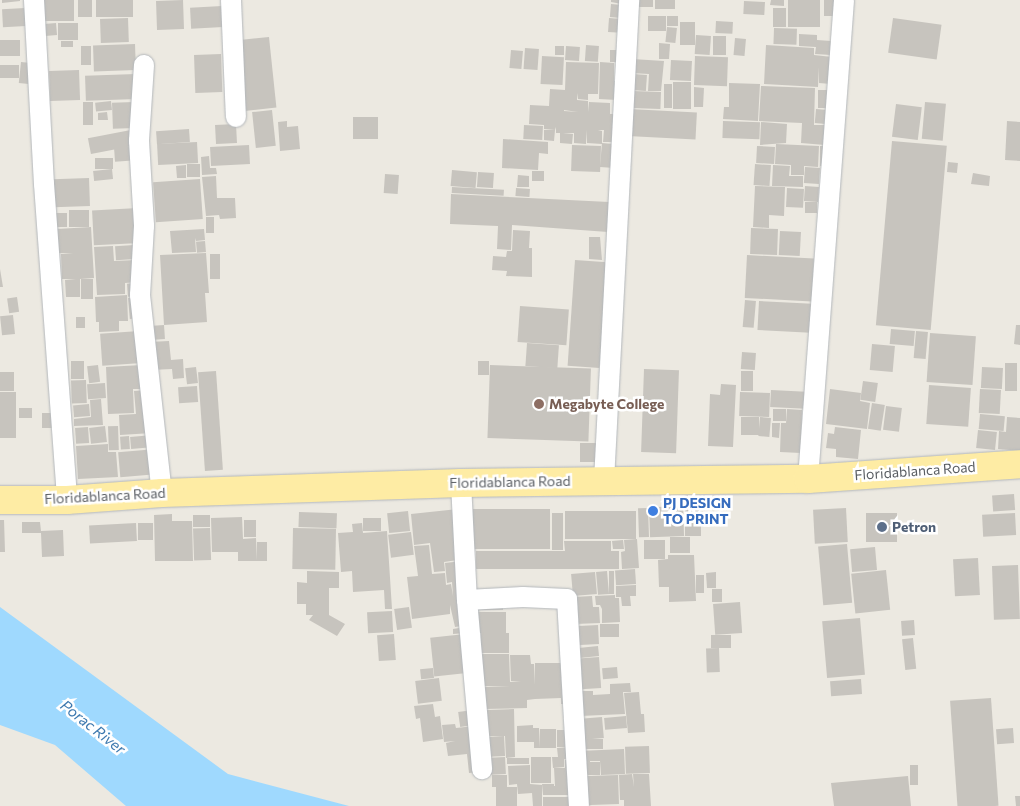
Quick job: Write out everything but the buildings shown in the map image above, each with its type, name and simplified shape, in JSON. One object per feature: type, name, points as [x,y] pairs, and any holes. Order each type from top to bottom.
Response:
[{"type":"main road","name":"Floridablanca Road","points":[[0,500],[67,500],[162,493],[461,483],[808,479],[1020,464]]},
{"type":"street","points":[[34,0],[44,184],[67,500]]},
{"type":"street","points":[[231,0],[236,117]]},
{"type":"street","points":[[604,481],[629,0]]},
{"type":"street","points":[[808,479],[844,0]]},
{"type":"street","points":[[144,65],[139,141],[144,226],[140,295],[162,493]]},
{"type":"street","points":[[461,483],[467,600],[482,770]]},
{"type":"street","points":[[467,600],[523,597],[567,599],[579,806]]},
{"type":"water","name":"Porac River","points":[[0,607],[228,774],[349,806],[126,806],[55,745],[0,725]]},
{"type":"place","name":"Megabyte College","points":[[539,404]]},
{"type":"place","name":"PJ DESIGN TO PRINT","points":[[653,511]]},
{"type":"place","name":"Petron","points":[[882,527]]}]
